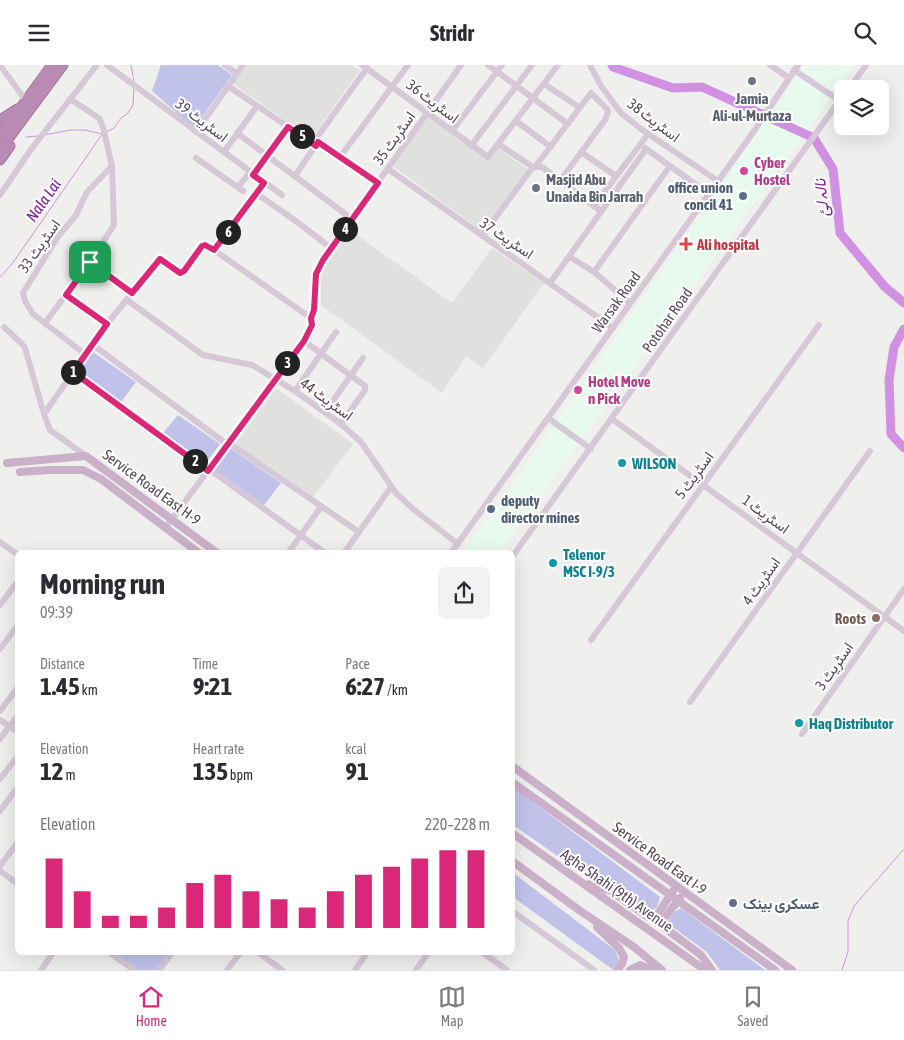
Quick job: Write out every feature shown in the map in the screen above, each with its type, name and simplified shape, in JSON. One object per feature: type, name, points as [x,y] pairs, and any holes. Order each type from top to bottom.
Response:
[{"type":"highway","points":[[0,136],[52,65]]},
{"type":"highway","points":[[0,151],[63,65]]},
{"type":"highway","points":[[0,120],[24,104]]},
{"type":"highway","points":[[0,160],[10,147],[23,119]]},
{"type":"main road","name":"Service Road East H-9","points":[[7,463],[86,456],[213,550]]},
{"type":"main road","points":[[75,457],[84,471]]},
{"type":"main road","name":"Service Road East H-9","points":[[20,472],[49,470],[84,471],[101,479],[195,550]]},
{"type":"main road","name":"Service Road East I-9","points":[[515,768],[792,970]]},
{"type":"main road","points":[[515,785],[775,970]]},
{"type":"main road","name":"Agha Shahi (9th) Avenue","points":[[515,835],[705,970]]},
{"type":"main road","points":[[515,863],[634,947],[662,970]]},
{"type":"main road","points":[[582,883],[611,891],[648,917],[657,915],[676,887]]},
{"type":"main road","points":[[684,892],[663,920],[665,928],[702,955],[712,970]]},
{"type":"main road","points":[[579,910],[619,948],[624,957],[618,970]]},
{"type":"main road","points":[[630,970],[640,965],[652,970]]},
{"type":"street","points":[[0,65],[24,104]]},
{"type":"street","points":[[0,195],[51,122],[97,65]]},
{"type":"street","name":"اسٹریٹ 39","points":[[107,65],[282,195]]},
{"type":"street","points":[[225,65],[237,73]]},
{"type":"street","points":[[196,132],[243,65]]},
{"type":"street","points":[[340,157],[408,65]]},
{"type":"street","name":"اسٹریٹ 35","points":[[166,527],[230,445],[304,341],[312,325],[311,318],[314,310],[316,274],[323,260],[461,65]]},
{"type":"street","points":[[488,65],[568,124]]},
{"type":"street","points":[[452,131],[502,65]]},
{"type":"street","points":[[472,146],[532,65]]},
{"type":"street","points":[[558,65],[498,144],[534,167],[542,167],[601,211]]},
{"type":"street","name":"اسٹریٹ 38","points":[[590,65],[601,86],[621,113],[648,134],[718,181]]},
{"type":"street","points":[[770,65],[789,78]]},
{"type":"street","points":[[855,80],[866,65]]},
{"type":"street","points":[[317,144],[315,139],[365,66]]},
{"type":"street","name":"اسٹریٹ 36","points":[[365,66],[488,157],[498,144]]},
{"type":"street","points":[[796,68],[834,94]]},
{"type":"street","name":"Warsak Road","points":[[453,550],[754,131],[796,68]]},
{"type":"street","points":[[544,84],[579,107]]},
{"type":"street","points":[[228,86],[288,127],[340,157],[378,183]]},
{"type":"street","points":[[482,236],[579,107],[592,93],[608,112],[605,120],[560,181]]},
{"type":"street","points":[[45,323],[90,262],[114,225],[112,166],[103,127],[98,118],[70,99]]},
{"type":"street","points":[[224,152],[257,106]]},
{"type":"street","name":"Potohar Road","points":[[515,553],[591,449],[761,208],[834,109]]},
{"type":"street","points":[[516,121],[550,147]]},
{"type":"street","points":[[196,158],[241,189],[251,173],[267,156],[288,127]]},
{"type":"street","points":[[237,133],[352,219]]},
{"type":"street","points":[[594,205],[648,134]]},
{"type":"street","points":[[295,176],[317,144]]},
{"type":"street","points":[[640,144],[708,195]]},
{"type":"street","points":[[550,283],[646,149]]},
{"type":"street","points":[[581,152],[616,176]]},
{"type":"street","name":"اسٹریٹ 33","points":[[86,355],[28,308],[23,293],[57,238],[76,215],[87,192],[112,166]]},
{"type":"street","points":[[594,272],[670,166]]},
{"type":"street","name":"اسٹریٹ 37","points":[[388,169],[613,328]]},
{"type":"street","points":[[214,250],[264,183]]},
{"type":"street","points":[[257,194],[331,248]]},
{"type":"street","points":[[44,415],[107,324],[160,259],[180,273],[184,271],[202,246],[205,245],[311,318]]},
{"type":"street","points":[[570,257],[594,272],[630,303]]},
{"type":"street","points":[[90,262],[132,293]]},
{"type":"street","points":[[66,295],[107,324]]},
{"type":"street","name":"اسٹریٹ 44","points":[[127,299],[203,355],[252,365],[276,378],[341,425],[361,442],[391,487],[413,509],[458,544]]},
{"type":"street","name":"اسٹریٹ 5","points":[[591,640],[819,325]]},
{"type":"street","points":[[4,327],[25,348],[44,415],[50,429],[86,456]]},
{"type":"street","points":[[295,391],[336,332]]},
{"type":"street","points":[[304,341],[366,387],[341,425]]},
{"type":"street","points":[[93,345],[230,445],[358,532]]},
{"type":"street","points":[[324,413],[363,358]]},
{"type":"street","points":[[73,372],[321,550]]},
{"type":"street","points":[[548,418],[591,449]]},
{"type":"street","name":"اسٹریٹ 1","points":[[612,419],[904,631]]},
{"type":"street","name":"اسٹریٹ 4","points":[[690,703],[870,451]]},
{"type":"street","points":[[347,550],[391,487]]},
{"type":"street","points":[[290,550],[321,507]]},
{"type":"street","points":[[0,542],[15,553]]},
{"type":"street","points":[[0,605],[15,585]]},
{"type":"street","name":"اسٹریٹ 3","points":[[802,733],[904,589]]},
{"type":"street","points":[[0,649],[15,629]]},
{"type":"street","points":[[0,711],[15,691]]},
{"type":"street","points":[[0,739],[15,719]]},
{"type":"street","points":[[0,720],[15,730]]},
{"type":"street","points":[[0,779],[15,760]]},
{"type":"street","points":[[0,811],[15,791]]},
{"type":"street","points":[[0,866],[15,846]]},
{"type":"street","points":[[0,871],[15,882]]},
{"type":"street","points":[[515,913],[584,967],[594,970]]},
{"type":"street","points":[[43,969],[53,955]]},
{"type":"street","points":[[113,955],[134,970]]},
{"type":"street","points":[[159,970],[170,955]]},
{"type":"street","points":[[227,970],[238,955]]},
{"type":"street","points":[[262,955],[282,970]]},
{"type":"street","points":[[356,970],[366,955]]},
{"type":"street","points":[[426,970],[418,968],[427,955]]},
{"type":"street","points":[[486,955],[507,970]]},
{"type":"shaded area","points":[[161,65],[218,65],[232,75],[194,128],[152,91]]},
{"type":"shaded area","points":[[244,65],[351,65],[360,70],[311,139],[232,83]]},
{"type":"shaded area","points":[[805,65],[855,65],[844,80],[834,80],[834,94],[501,550],[463,550],[503,498]]},
{"type":"shaded area","points":[[428,116],[487,159],[498,148],[530,171],[484,233],[393,166]]},
{"type":"shaded area","points":[[350,230],[452,303],[492,248],[544,283],[483,368],[466,356],[442,393],[321,305],[321,272]]},
{"type":"shaded area","points":[[93,352],[136,382],[121,402],[78,371]]},
{"type":"shaded area","points":[[276,388],[353,444],[311,500],[234,445]]},
{"type":"shaded area","points":[[178,415],[220,444],[205,464],[163,433]]},
{"type":"shaded area","points":[[230,448],[281,483],[264,505],[213,469]]},
{"type":"shaded area","points":[[515,788],[660,897],[657,907],[650,912],[615,888],[592,880],[515,826]]},
{"type":"shaded area","points":[[515,874],[616,951],[619,962],[612,969],[515,898]]},
{"type":"shaded area","points":[[681,908],[765,970],[720,970],[707,952],[667,923],[673,913]]},
{"type":"shaded area","points":[[113,955],[170,955],[159,970],[134,970]]},
{"type":"waterway","name":"Nala Lai","points":[[131,65],[134,81]]},
{"type":"waterway","name":"نالہ لئ","points":[[612,65],[613,67],[673,88],[702,87],[814,138],[833,169],[840,233],[885,287],[904,303]]},
{"type":"waterway","name":"Nala Lai","points":[[106,132],[114,128],[121,118],[128,113],[133,105],[134,88]]},
{"type":"waterway","name":"Nala Lai","points":[[44,135],[70,130],[85,130],[102,134]]},
{"type":"waterway","name":"Nala Lai","points":[[0,277],[12,264],[103,133]]},
{"type":"waterway","name":"Nala Lai","points":[[26,137],[38,136]]},
{"type":"waterway","name":"نالہ لئ","points":[[904,329],[894,347],[889,380],[891,434],[904,448]]},
{"type":"waterway","points":[[842,970],[848,952],[848,921],[854,906],[904,849]]},
{"type":"place","name":"Jamia Ali-ul-Murtaza","points":[[752,81]]},
{"type":"place","name":"Cyber Hostel","points":[[744,171]]},
{"type":"place","name":"Masjid Abu Unaida Bin Jarrah","points":[[536,188]]},
{"type":"place","name":"office union concil 41","points":[[743,196]]},
{"type":"place","name":"Ali hospital","points":[[686,244]]},
{"type":"place","name":"Hotel Move n Pick","points":[[578,390]]},
{"type":"place","name":"WILSON","points":[[622,463]]},
{"type":"place","name":"deputy director mines","points":[[491,509]]},
{"type":"place","name":"Telenor MSC I-9/3","points":[[553,563]]},
{"type":"place","name":"Roots","points":[[876,618]]},
{"type":"place","name":"Haq Distributor","points":[[799,723]]},
{"type":"place","name":"عسکری بینک","points":[[733,903]]},
{"type":"route","points":[[288,127],[316,146],[318,142],[378,183],[323,260],[316,274],[314,310],[311,318],[312,325],[304,341],[208,471],[73,372],[107,324],[66,295],[90,262],[132,293],[160,259],[180,273],[184,271],[202,246],[205,245],[214,250],[257,194],[264,183],[253,175],[288,127]]}]
